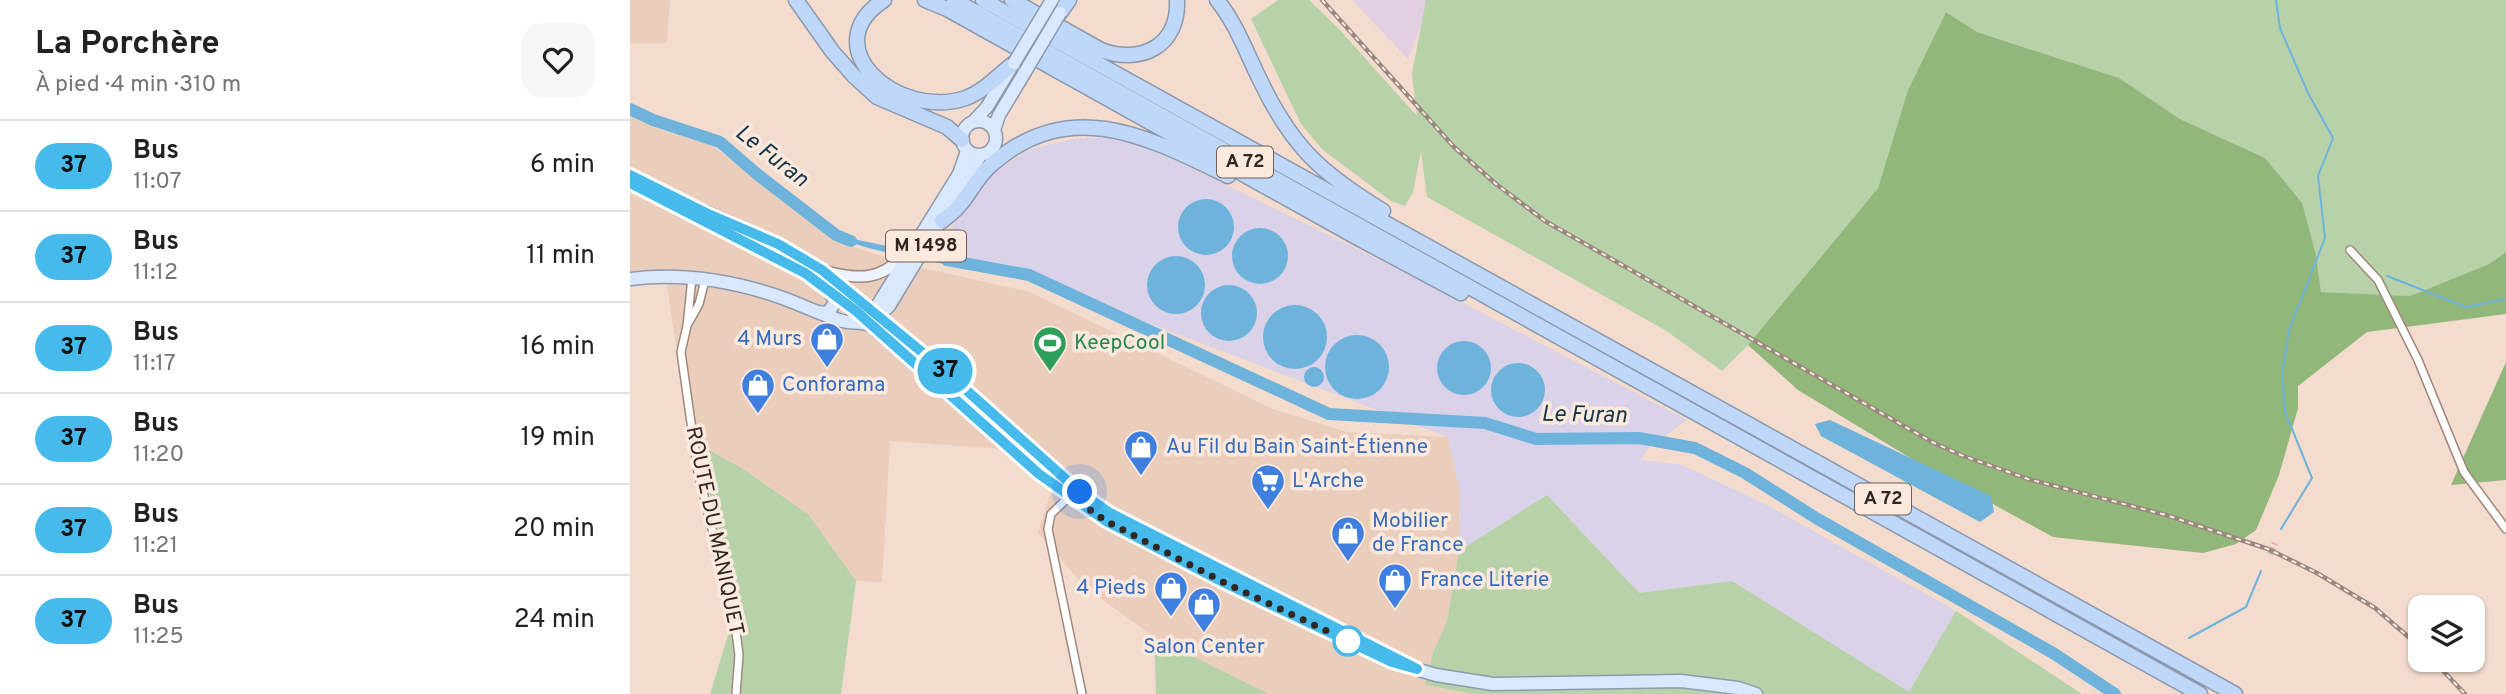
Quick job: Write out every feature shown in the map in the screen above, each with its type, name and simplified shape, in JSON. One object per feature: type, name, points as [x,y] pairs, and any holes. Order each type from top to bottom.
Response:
[{"type":"highway","points":[[796,0],[832,51],[877,97],[947,127],[964,145]]},
{"type":"highway","points":[[884,0],[868,13],[862,23],[858,46],[866,68],[874,78],[902,96],[931,103],[969,97],[1020,67]]},
{"type":"highway","points":[[925,0],[947,9],[1356,237],[1513,320],[1536,324]]},
{"type":"highway","name":"A 72","points":[[954,0],[2200,694]]},
{"type":"highway","name":"A 72","points":[[983,0],[2235,694]]},
{"type":"highway","points":[[1012,0],[1101,50],[1128,56],[1143,54],[1157,47],[1170,34],[1176,18],[1177,0]]},
{"type":"highway","points":[[1217,0],[1236,29],[1278,116],[1293,139],[1327,174],[1403,223],[1412,238]]},
{"type":"highway","points":[[942,221],[958,207],[989,166],[1018,145],[1051,133],[1095,127],[1131,133],[1158,143],[1356,237]]},
{"type":"main road","points":[[1020,67],[994,130],[994,148],[986,155],[980,156],[964,145],[965,129],[1020,67],[1062,3]]},
{"type":"main road","points":[[973,122],[987,123],[994,130]]},
{"type":"main road","name":"M 1498","points":[[872,317],[959,174],[964,145]]},
{"type":"main road","name":"M 1498","points":[[872,317],[942,221],[980,156]]},
{"type":"main road","points":[[630,175],[778,244],[822,270],[1074,494],[1417,669],[1436,675],[1493,684],[1681,681],[1738,688],[1756,694]]},
{"type":"main road","points":[[630,183],[805,273],[907,339]]},
{"type":"main road","points":[[822,270],[856,277],[872,276],[896,264],[906,251],[913,248]]},
{"type":"main road","points":[[630,279],[663,277],[741,285],[776,296],[857,331],[872,317],[893,319],[907,339],[1026,453]]},
{"type":"main road","points":[[814,312],[828,313],[835,305],[836,301],[826,288]]},
{"type":"street","points":[[2350,250],[2378,280],[2418,360],[2464,472],[2506,529]]},
{"type":"street","name":"ROUTE DU MANIQUET","points":[[687,326],[699,304],[698,279]]},
{"type":"street","name":"ROUTE DU MANIQUET","points":[[698,279],[681,352],[698,472],[734,617],[739,655],[736,694]]},
{"type":"street","points":[[1074,494],[1051,514],[1048,529],[1082,694]]},
{"type":"shaded area","points":[[630,0],[670,0],[667,43],[630,43]]},
{"type":"shaded area","points":[[1352,0],[1431,0],[1408,59]]},
{"type":"shaded area","points":[[630,116],[655,128],[711,145],[842,244],[923,268],[1030,292],[1273,409],[1347,432],[1448,437],[1460,492],[1459,551],[1447,621],[1433,653],[1425,685],[1473,694],[1269,694],[1154,637],[1084,586],[1038,533],[1051,491],[1005,449],[890,441],[882,582],[856,581],[808,514],[740,467],[705,448],[693,459],[665,272],[630,275]]},
{"type":"shaded area","points":[[1106,137],[1144,145],[1400,270],[1687,420],[1648,448],[1641,460],[1682,465],[1765,504],[1956,611],[1909,692],[1732,581],[1639,593],[1547,495],[1459,551],[1460,492],[1448,437],[1135,318],[1032,273],[935,250],[990,174],[1029,150],[1072,139]]},
{"type":"green space","points":[[1278,0],[1309,0],[1338,28],[1417,116],[1412,74],[1426,0],[2506,0],[2506,252],[2489,264],[2410,296],[2321,292],[2316,255],[2265,158],[2180,119],[2119,78],[1977,32],[1946,12],[1908,90],[1878,188],[1748,345],[1722,371],[1665,330],[1427,197],[1421,151],[1413,192],[1405,206],[1391,201],[1323,150],[1301,124],[1251,19]]},
{"type":"green space","points":[[1946,12],[1977,32],[2119,78],[2180,119],[2265,158],[2302,203],[2316,255],[2321,292],[2410,296],[2489,264],[2506,252],[2506,314],[2367,332],[2298,386],[2298,408],[2279,475],[2256,530],[2236,544],[2203,553],[2053,537],[1927,468],[1798,390],[1748,345],[1878,188],[1908,90]]},
{"type":"green space","points":[[2506,362],[2506,480],[2451,485]]},
{"type":"green space","points":[[705,448],[740,467],[808,514],[856,581],[841,694],[710,694],[736,609],[701,456]]},
{"type":"green space","points":[[1547,495],[1639,593],[1732,581],[1909,692],[1956,611],[2082,694],[1473,694],[1425,685],[1433,653],[1447,621],[1459,551]]},
{"type":"green space","points":[[1154,637],[1269,694],[1156,694]]},
{"type":"water","points":[[1200,199],[1212,199],[1222,203],[1230,211],[1234,227],[1230,243],[1222,251],[1212,255],[1200,255],[1190,251],[1182,243],[1178,233],[1178,221],[1182,211],[1190,203]]},
{"type":"water","points":[[1255,228],[1265,228],[1280,236],[1286,245],[1286,267],[1280,276],[1265,284],[1255,284],[1237,272],[1232,261],[1232,251],[1244,233]]},
{"type":"water","points":[[837,233],[849,238],[961,262],[962,268],[866,247],[835,237]]},
{"type":"water","points":[[1176,256],[1187,258],[1200,269],[1205,285],[1203,296],[1192,309],[1176,314],[1165,312],[1152,301],[1147,285],[1149,274],[1160,261]]},
{"type":"water","points":[[1223,285],[1235,285],[1245,289],[1253,297],[1257,313],[1253,329],[1245,337],[1235,341],[1223,341],[1213,337],[1205,329],[1201,319],[1201,307],[1205,297],[1213,289]]},
{"type":"water","points":[[1295,305],[1313,311],[1321,319],[1327,337],[1321,355],[1313,363],[1295,369],[1277,363],[1269,355],[1263,337],[1269,319],[1277,311]]},
{"type":"water","points":[[1357,335],[1375,341],[1383,349],[1389,367],[1383,385],[1375,393],[1357,399],[1339,393],[1331,385],[1325,367],[1331,349],[1339,341]]},
{"type":"water","points":[[1469,341],[1479,345],[1487,353],[1491,368],[1487,383],[1479,391],[1459,395],[1449,391],[1441,383],[1437,363],[1441,353],[1449,345]]},
{"type":"water","points":[[1523,363],[1533,367],[1541,375],[1545,390],[1541,405],[1533,413],[1513,417],[1503,413],[1495,405],[1491,385],[1495,375],[1503,367]]},
{"type":"water","points":[[1310,367],[1318,367],[1324,377],[1318,387],[1310,387],[1304,381],[1304,373]]},
{"type":"water","points":[[1830,420],[1991,496],[1994,512],[1980,522],[1821,436],[1815,424]]},
{"type":"waterway","points":[[2276,0],[2280,28],[2308,93],[2333,138],[2318,176],[2325,238],[2289,330],[2282,375],[2285,412],[2312,478],[2281,529]]},
{"type":"waterway","name":"Le Furan","points":[[630,109],[653,120],[720,142],[836,235],[851,241]]},
{"type":"waterway","name":"Le Furan","points":[[947,260],[1029,275],[1329,414],[1485,423],[1536,439],[1639,438],[1695,448],[1745,473],[1816,518],[2053,653],[2115,694]]},
{"type":"waterway","points":[[2387,276],[2466,307],[2506,299]]},
{"type":"waterway","points":[[2189,638],[2246,607],[2261,571]]},
{"type":"tunnel","points":[[2270,554],[2275,543]]},
{"type":"railway","points":[[1322,0],[1454,147],[1496,184],[1545,221],[1932,442],[2028,479],[2166,515],[2268,549],[2317,573],[2375,608],[2408,637]]},
{"type":"railway","points":[[2444,672],[2465,694]]},
{"type":"bus line","name":"37","points":[[630,175],[706,213],[778,244],[822,270],[945,371],[1080,492],[1110,513],[1417,669],[1392,662],[1225,583],[1106,521],[1039,474],[856,311],[805,273],[630,183]]},
{"type":"place","name":"4 Murs","points":[[827,369]]},
{"type":"place","name":"KeepCool","points":[[1050,373]]},
{"type":"place","name":"Conforama","points":[[758,415]]},
{"type":"place","name":"Au Fil du Bain Saint-Étienne","points":[[1141,477]]},
{"type":"place","name":"L'Arche","points":[[1268,511]]},
{"type":"place","name":"Mobilier de France","points":[[1348,563]]},
{"type":"place","name":"France Literie","points":[[1395,610]]},
{"type":"place","name":"4 Pieds","points":[[1171,618]]},
{"type":"place","name":"Salon Center","points":[[1204,634]]},
{"type":"route","points":[[1080,492],[1069,495],[1106,521],[1225,583],[1348,641]]}]
